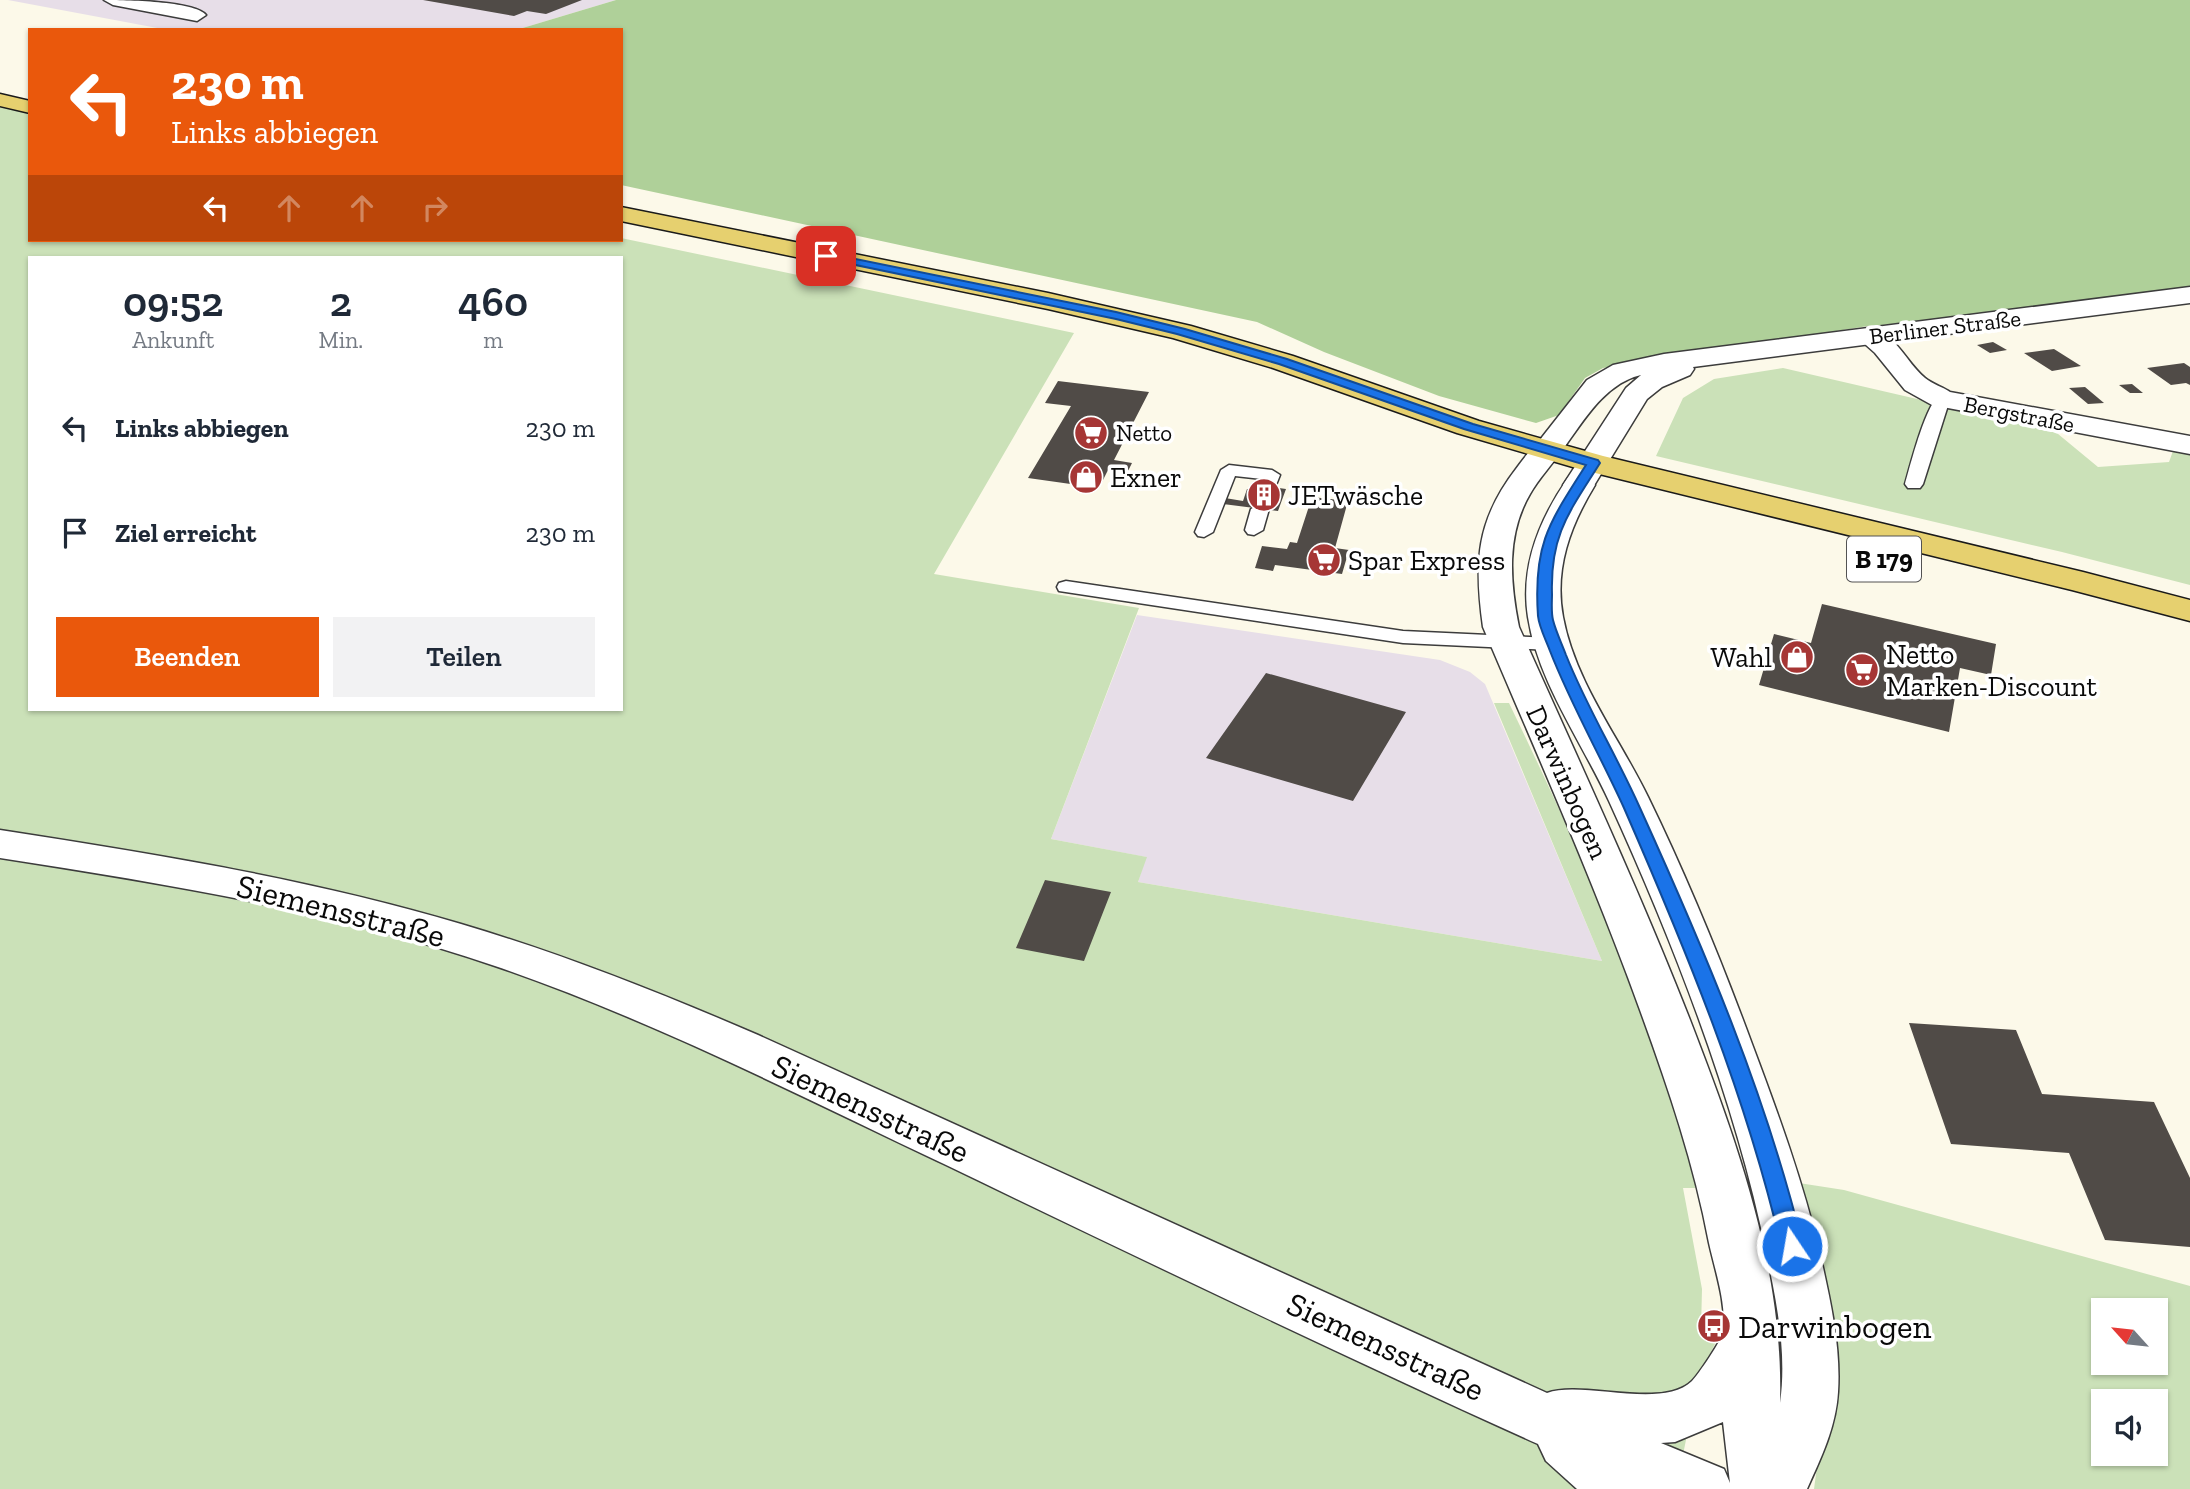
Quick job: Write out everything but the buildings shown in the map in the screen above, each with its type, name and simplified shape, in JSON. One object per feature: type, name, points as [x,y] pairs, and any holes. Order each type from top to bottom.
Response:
[{"type":"main road","points":[[0,85],[28,91]]},
{"type":"main road","points":[[0,100],[28,107]]},
{"type":"main road","name":"B 179","points":[[623,214],[1168,328],[1283,362],[1468,427],[1539,461]]},
{"type":"main road","name":"B 179","points":[[623,232],[1133,340],[1539,461],[2002,587],[2190,627]]},
{"type":"main road","name":"B 179","points":[[1587,474],[2083,582],[2190,611]]},
{"type":"street","points":[[113,0],[197,15]]},
{"type":"street","name":"Berliner Straße","points":[[1539,461],[1597,386],[1623,371],[1664,362],[2190,295]]},
{"type":"street","name":"Bergstraße","points":[[1871,337],[1885,347],[1914,384],[1942,399],[2190,445]]},
{"type":"street","name":"Berliner Straße","points":[[1587,474],[1636,394],[1652,381],[1701,359]]},
{"type":"street","name":"Darwinbogen","points":[[1539,461],[1513,495],[1496,536],[1495,595],[1501,627],[1531,644],[1571,685],[1616,772],[1683,921],[1748,1097],[1787,1219],[1807,1324],[1810,1374],[1808,1409],[1799,1443],[1777,1489]]},
{"type":"street","name":"Darwinbogen","points":[[1587,474],[1551,537],[1544,563],[1545,620],[1531,644],[1689,1080],[1724,1188],[1749,1309],[1752,1337],[1751,1430],[1760,1489]]},
{"type":"street","name":"Siemensstraße","points":[[0,844],[244,884],[314,899],[447,935],[564,973],[784,1068],[1703,1489]]},
{"type":"street","points":[[1533,1413],[1627,1420],[1675,1416],[1711,1401],[1752,1337]]},
{"type":"street","points":[[1533,1413],[1619,1489]]},
{"type":"lane","points":[[1914,484],[1942,399]]},
{"type":"lane","points":[[1204,532],[1229,470],[1272,475],[1268,486]]},
{"type":"lane","points":[[1254,530],[1260,509]]},
{"type":"lane","points":[[1066,587],[1403,637],[1531,644]]},
{"type":"shaded area","points":[[8,0],[616,0],[523,28],[157,28]]},
{"type":"shaded area","points":[[1137,615],[1440,660],[1470,672],[1485,684],[1602,961],[1138,882],[1146,857],[1051,839]]},
{"type":"green space","points":[[616,0],[2190,0],[2190,303],[1868,326],[1603,368],[1585,378],[1559,415],[1536,423],[1439,396],[1324,352],[1257,322],[623,185],[623,28],[523,28]]},
{"type":"green space","points":[[0,106],[28,113],[28,242],[623,242],[623,238],[1074,333],[934,574],[1139,608],[1051,839],[1147,857],[1138,882],[1602,961],[1494,703],[1509,703],[1554,798],[1636,991],[1671,1090],[1696,1188],[1683,1188],[1702,1289],[1701,1329],[1717,1334],[1716,1342],[1699,1376],[1676,1489],[0,1489]]},
{"type":"green space","points":[[1783,368],[1969,411],[2036,422],[2052,429],[2098,467],[2169,462],[2173,451],[2190,453],[2190,585],[1656,456],[1683,398],[1714,379]]},
{"type":"green space","points":[[1786,1181],[1844,1190],[2190,1286],[2190,1489],[1814,1489],[1835,1333],[1830,1305]]},
{"type":"place","name":"Netto","points":[[1091,433]]},
{"type":"place","name":"Exner","points":[[1086,477]]},
{"type":"place","name":"JETwäsche","points":[[1264,495]]},
{"type":"place","name":"Spar Express","points":[[1324,560]]},
{"type":"place","name":"Wahl","points":[[1797,657]]},
{"type":"place","name":"Netto Marken-Discount","points":[[1862,670]]},
{"type":"place","name":"Darwinbogen","points":[[1714,1326]]},
{"type":"route","points":[[826,256],[1116,315],[1181,332],[1283,362],[1468,427],[1594,463],[1564,509],[1551,537],[1544,563],[1542,591],[1545,620],[1571,685],[1616,772],[1683,921],[1748,1097],[1787,1219],[1792,1246]]}]
